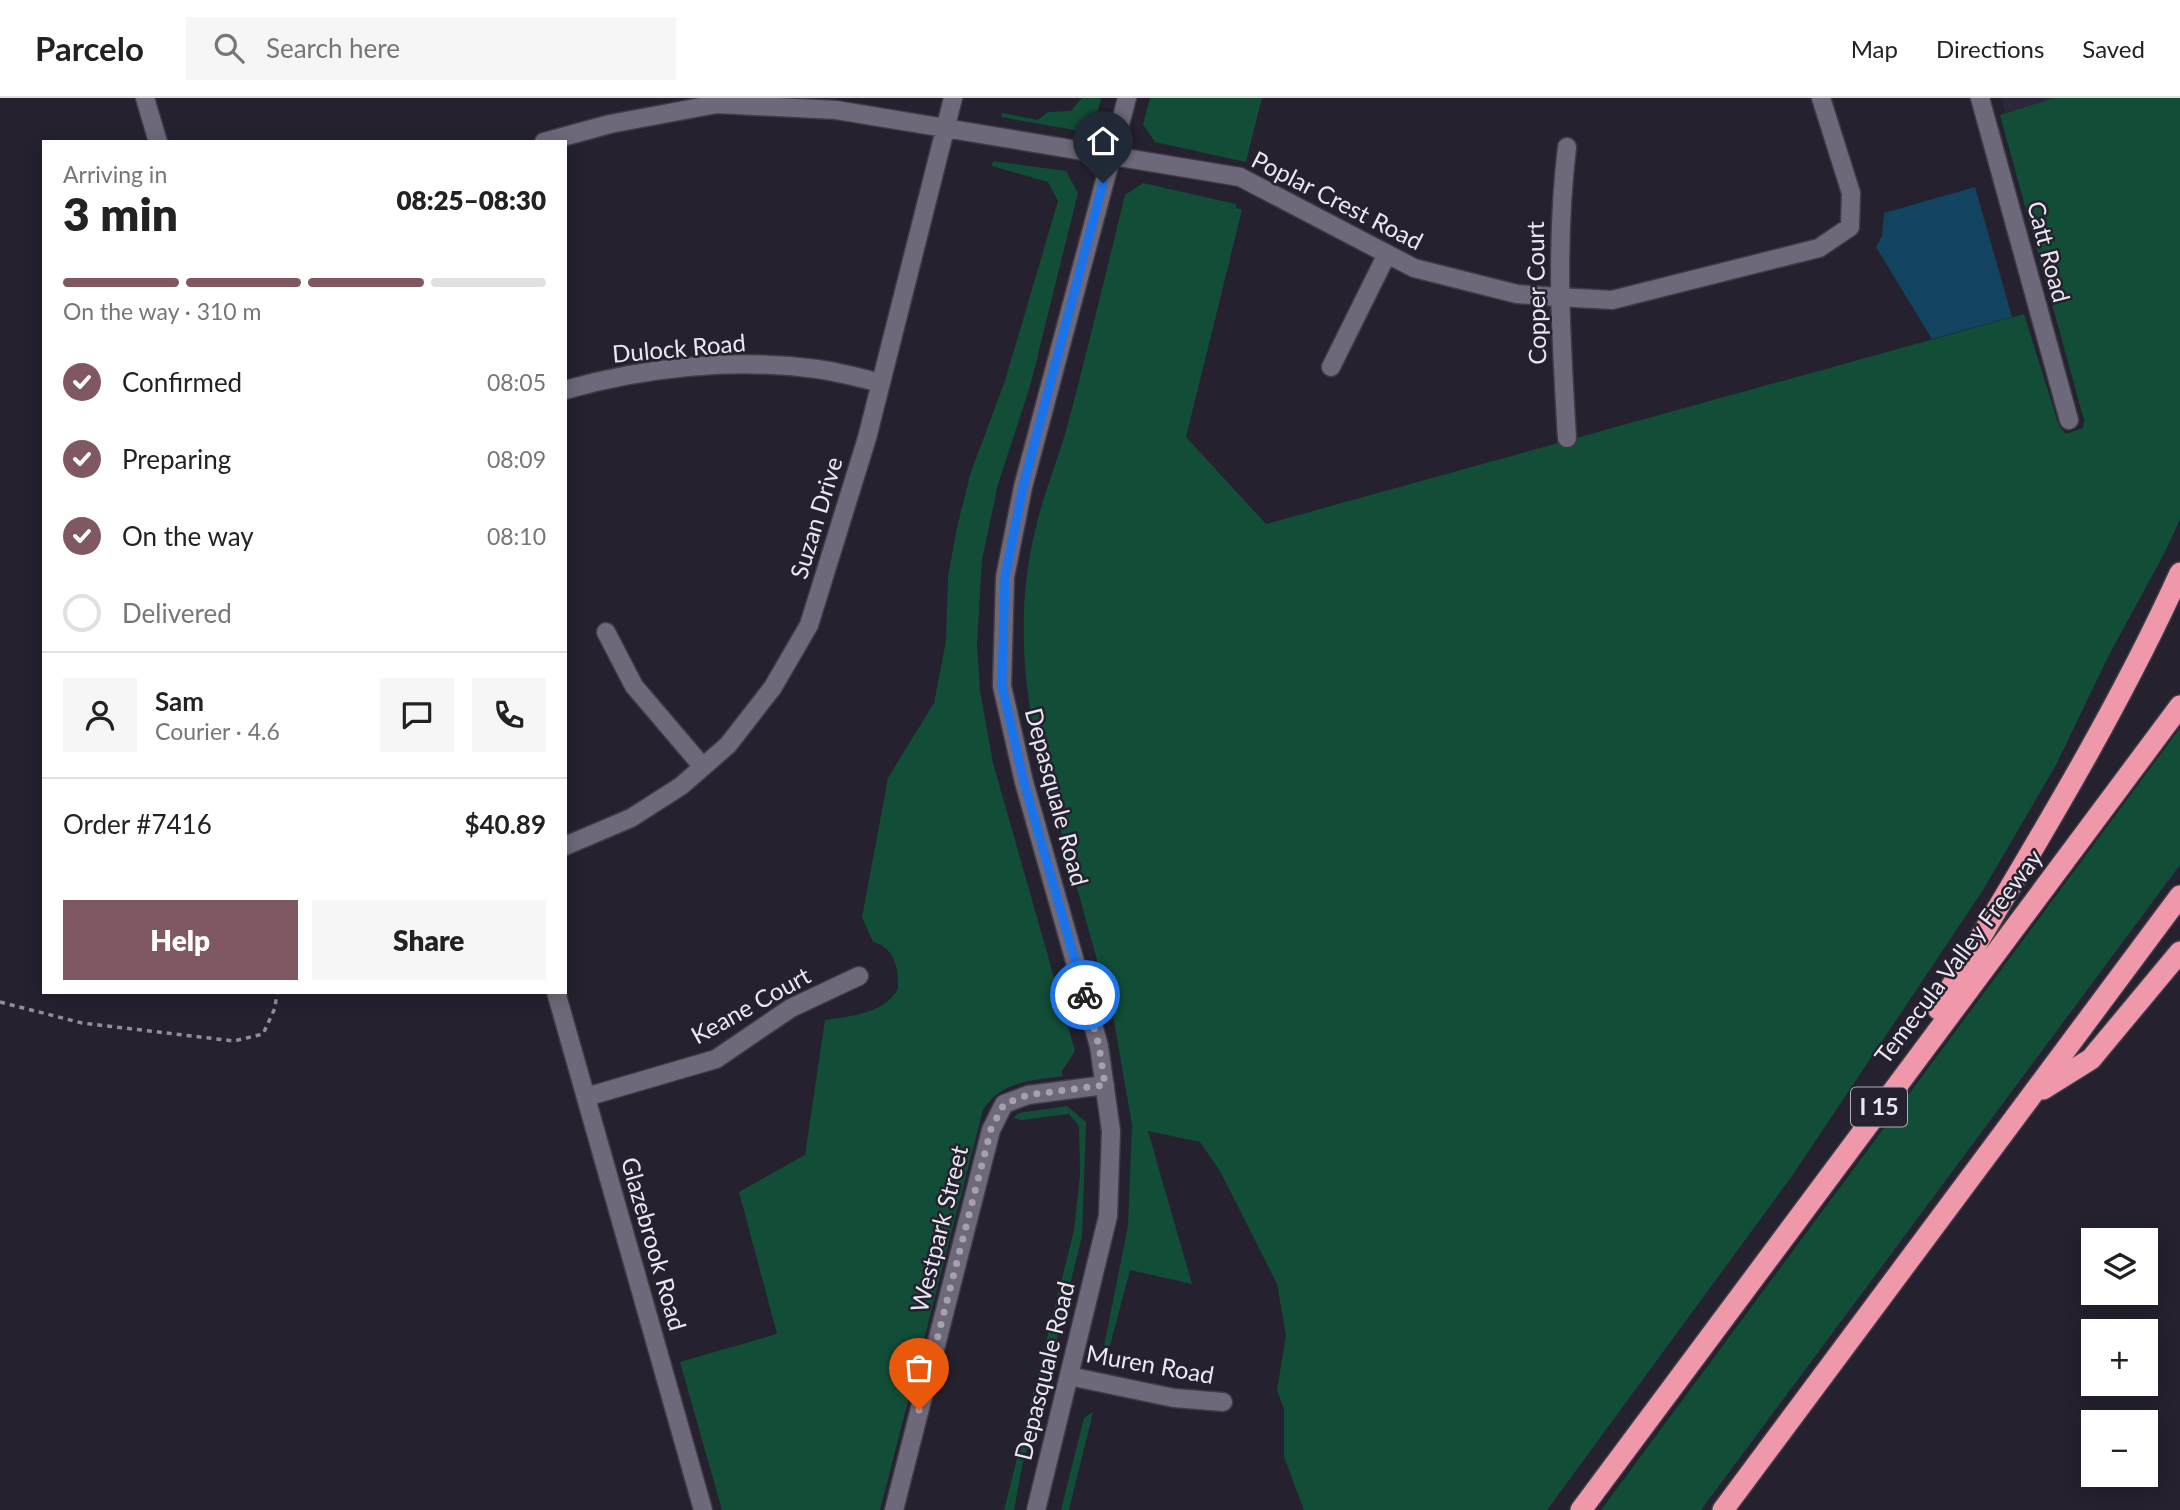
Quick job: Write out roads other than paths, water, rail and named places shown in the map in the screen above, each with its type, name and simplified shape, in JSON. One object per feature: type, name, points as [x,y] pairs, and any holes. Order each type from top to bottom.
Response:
[{"type":"highway","points":[[1883,1101],[2067,790],[2155,628],[2180,573]]},
{"type":"highway","name":"Temecula Valley Freeway","points":[[1581,1510],[1883,1101],[2180,706]]},
{"type":"highway","points":[[1723,1510],[2180,896]]},
{"type":"highway","points":[[2033,1096],[2091,1059],[2180,952]]},
{"type":"street","points":[[145,98],[157,140]]},
{"type":"street","name":"Suzan Drive","points":[[567,845],[631,818],[681,786],[728,745],[773,687],[809,625],[881,383],[953,98]]},
{"type":"street","name":"Depasquale Road","points":[[1036,1510],[1108,1216],[1111,1131],[1099,1046],[1024,782],[1002,686],[1005,577],[1023,487],[1127,98]]},
{"type":"street","name":"Poplar Crest Road","points":[[551,140],[610,124],[718,104],[836,110],[1240,177],[1414,268],[1517,294],[1612,300],[1819,248],[1850,227],[1851,193],[1821,98]]},
{"type":"street","name":"Catt Road","points":[[1980,98],[2069,420]]},
{"type":"street","name":"Copper Court","points":[[1567,147],[1559,215],[1558,297],[1567,438]]},
{"type":"street","points":[[1331,367],[1387,254]]},
{"type":"street","name":"Dulock Road","points":[[567,390],[653,372],[727,364],[817,369],[881,383]]},
{"type":"street","points":[[606,632],[634,686],[703,767]]},
{"type":"street","name":"Keane Court","points":[[586,1097],[716,1059],[791,1008],[859,976]]},
{"type":"street","name":"Glazebrook Road","points":[[557,994],[704,1510]]},
{"type":"street","name":"Westpark Street","points":[[894,1510],[991,1129],[1004,1104],[1028,1095],[1105,1085]]},
{"type":"street","name":"Muren Road","points":[[1069,1376],[1174,1398],[1223,1402]]},
{"type":"water","points":[[1975,187],[2012,317],[1932,339],[1876,247],[1882,236],[1884,213]]}]
